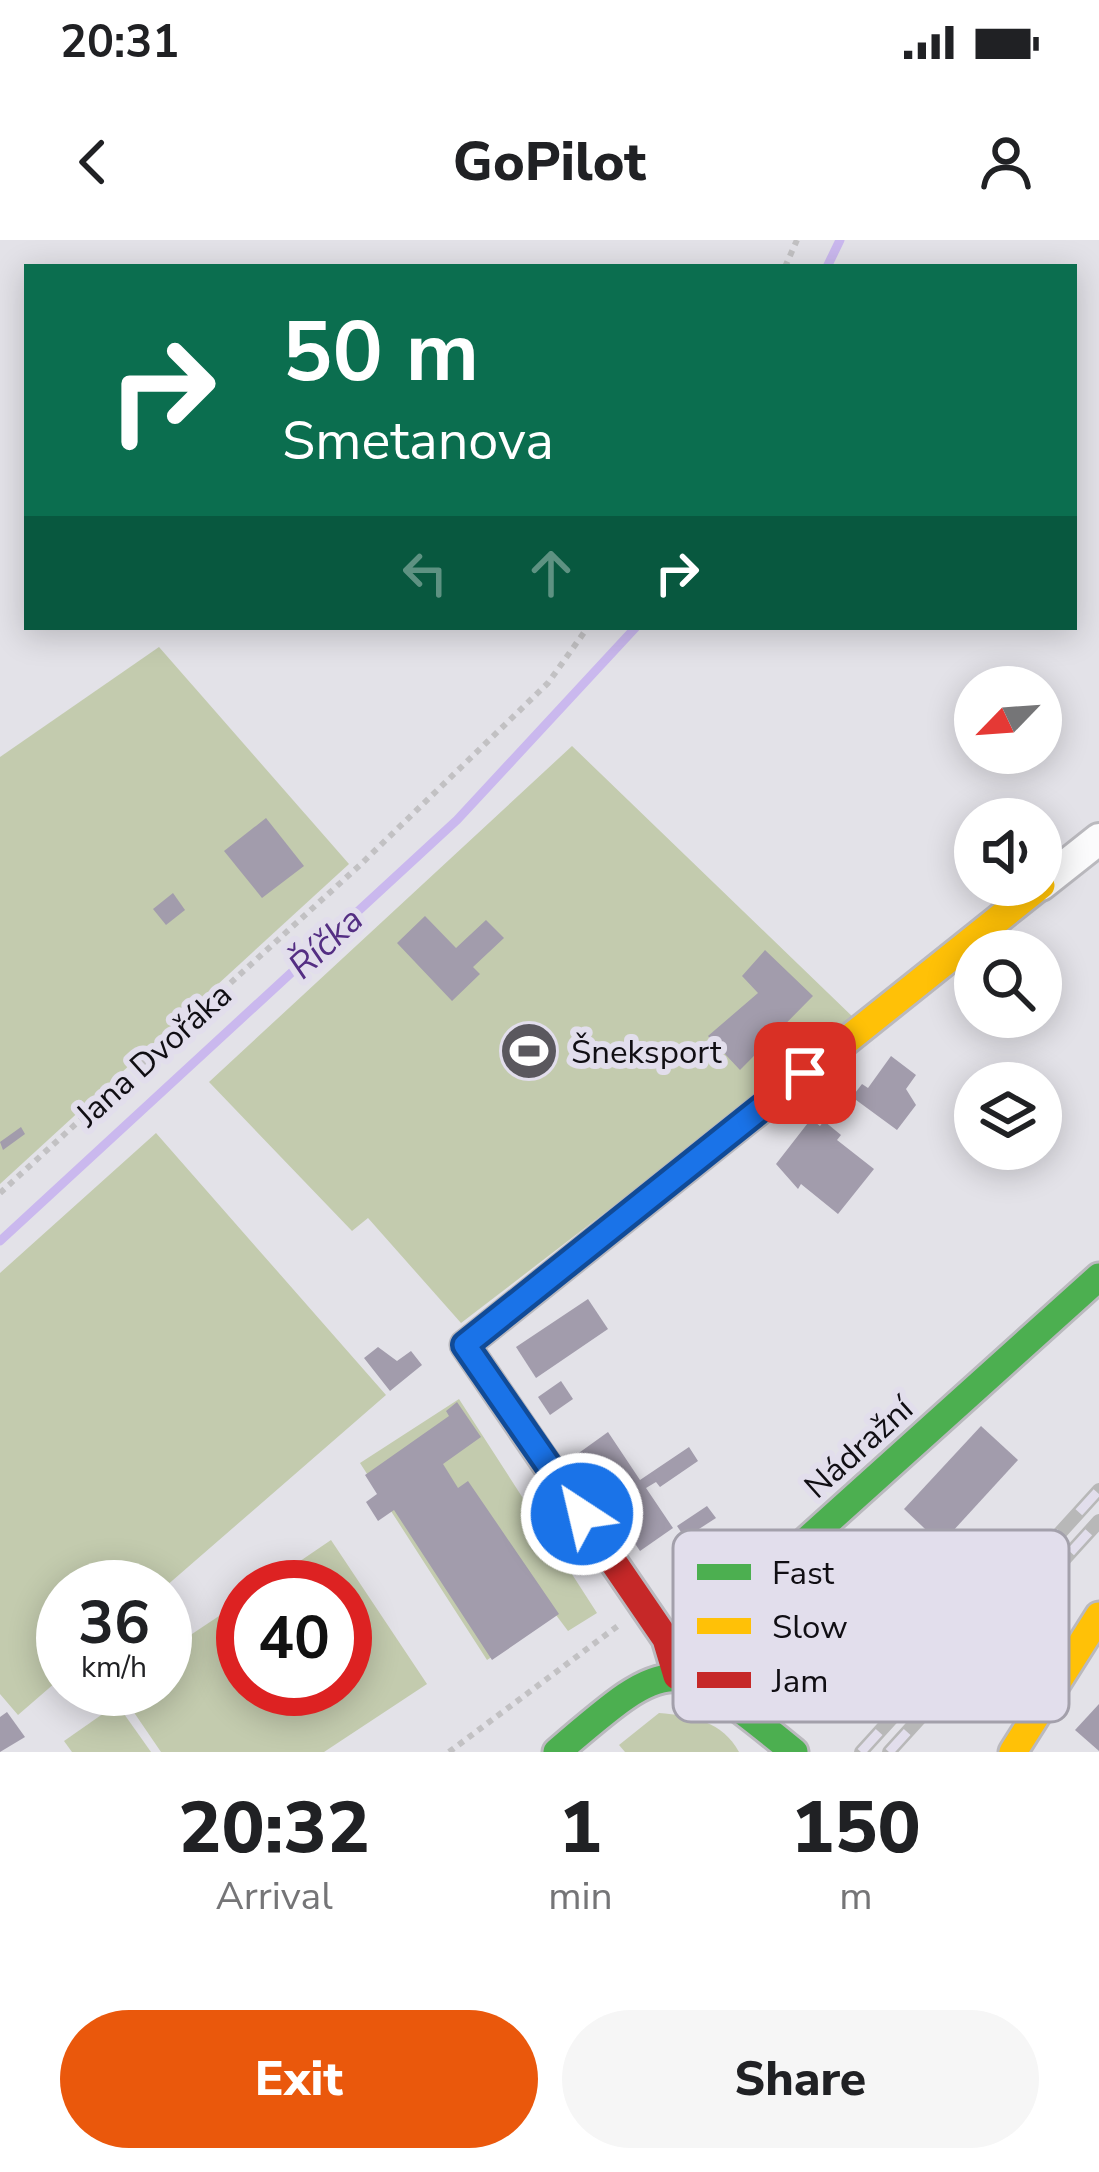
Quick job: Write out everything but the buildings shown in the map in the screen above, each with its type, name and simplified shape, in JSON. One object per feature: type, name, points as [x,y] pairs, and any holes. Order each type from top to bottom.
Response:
[{"type":"street","points":[[1062,868],[1099,838]]},
{"type":"street","points":[[673,1663],[666,1639],[465,1345],[1015,906]]},
{"type":"street","name":"Nádražní","points":[[818,1530],[1099,1276]]},
{"type":"street","points":[[1069,1663],[1099,1616]]},
{"type":"street","points":[[557,1752],[636,1687],[673,1677]]},
{"type":"street","points":[[753,1722],[794,1752]]},
{"type":"street","points":[[1013,1752],[1032,1722]]},
{"type":"path","name":"Jana Dvořáka","points":[[0,1193],[360,866],[548,683],[586,630]]},
{"type":"path","points":[[449,1752],[644,1611]]},
{"type":"green space","points":[[159,647],[349,864],[0,1184],[0,757]]},
{"type":"green space","name":"Šneksport","points":[[572,746],[856,1020],[461,1323],[368,1218],[352,1231],[209,1082]]},
{"type":"green space","points":[[156,1133],[386,1395],[192,1564],[36,1560],[36,1699],[18,1715],[0,1694],[0,1273]]},
{"type":"green space","points":[[459,1399],[597,1613],[568,1631],[556,1615],[487,1660],[360,1463]]},
{"type":"green space","points":[[331,1540],[344,1560],[302,1560]]},
{"type":"green space","points":[[372,1602],[427,1684],[324,1752],[161,1752],[136,1716],[192,1716],[192,1634],[216,1618],[216,1716],[372,1716]]},
{"type":"green space","points":[[659,1713],[673,1715],[673,1722],[715,1727],[739,1752],[625,1752],[619,1745]]},
{"type":"green space","points":[[100,1716],[126,1716],[151,1752],[72,1752],[64,1741]]},
{"type":"waterway","name":"Říčka","points":[[828,264],[840,240]]},
{"type":"waterway","name":"Říčka","points":[[0,1241],[457,820],[633,630]]},
{"type":"railway","points":[[1063,1530],[1099,1490]]},
{"type":"railway","points":[[1069,1554],[1099,1521]]},
{"type":"railway","points":[[861,1752],[888,1722]]},
{"type":"railway","points":[[889,1752],[916,1722]]},
{"type":"traffic: fast","points":[[818,1530],[1099,1277]]},
{"type":"traffic: fast","points":[[557,1752],[626,1696],[651,1682],[673,1678]]},
{"type":"traffic: fast","points":[[756,1722],[794,1752]]},
{"type":"traffic: slow","points":[[473,1339],[1015,906]]},
{"type":"traffic: slow","points":[[1069,1663],[1099,1616]]},
{"type":"traffic: slow","points":[[1013,1752],[1032,1722]]},
{"type":"traffic: jam","points":[[473,1339],[465,1345],[666,1639],[673,1663]]},
{"type":"place","name":"Šneksport","points":[[529,1051]]},
{"type":"route","points":[[582,1514],[465,1345],[805,1073]]}]
